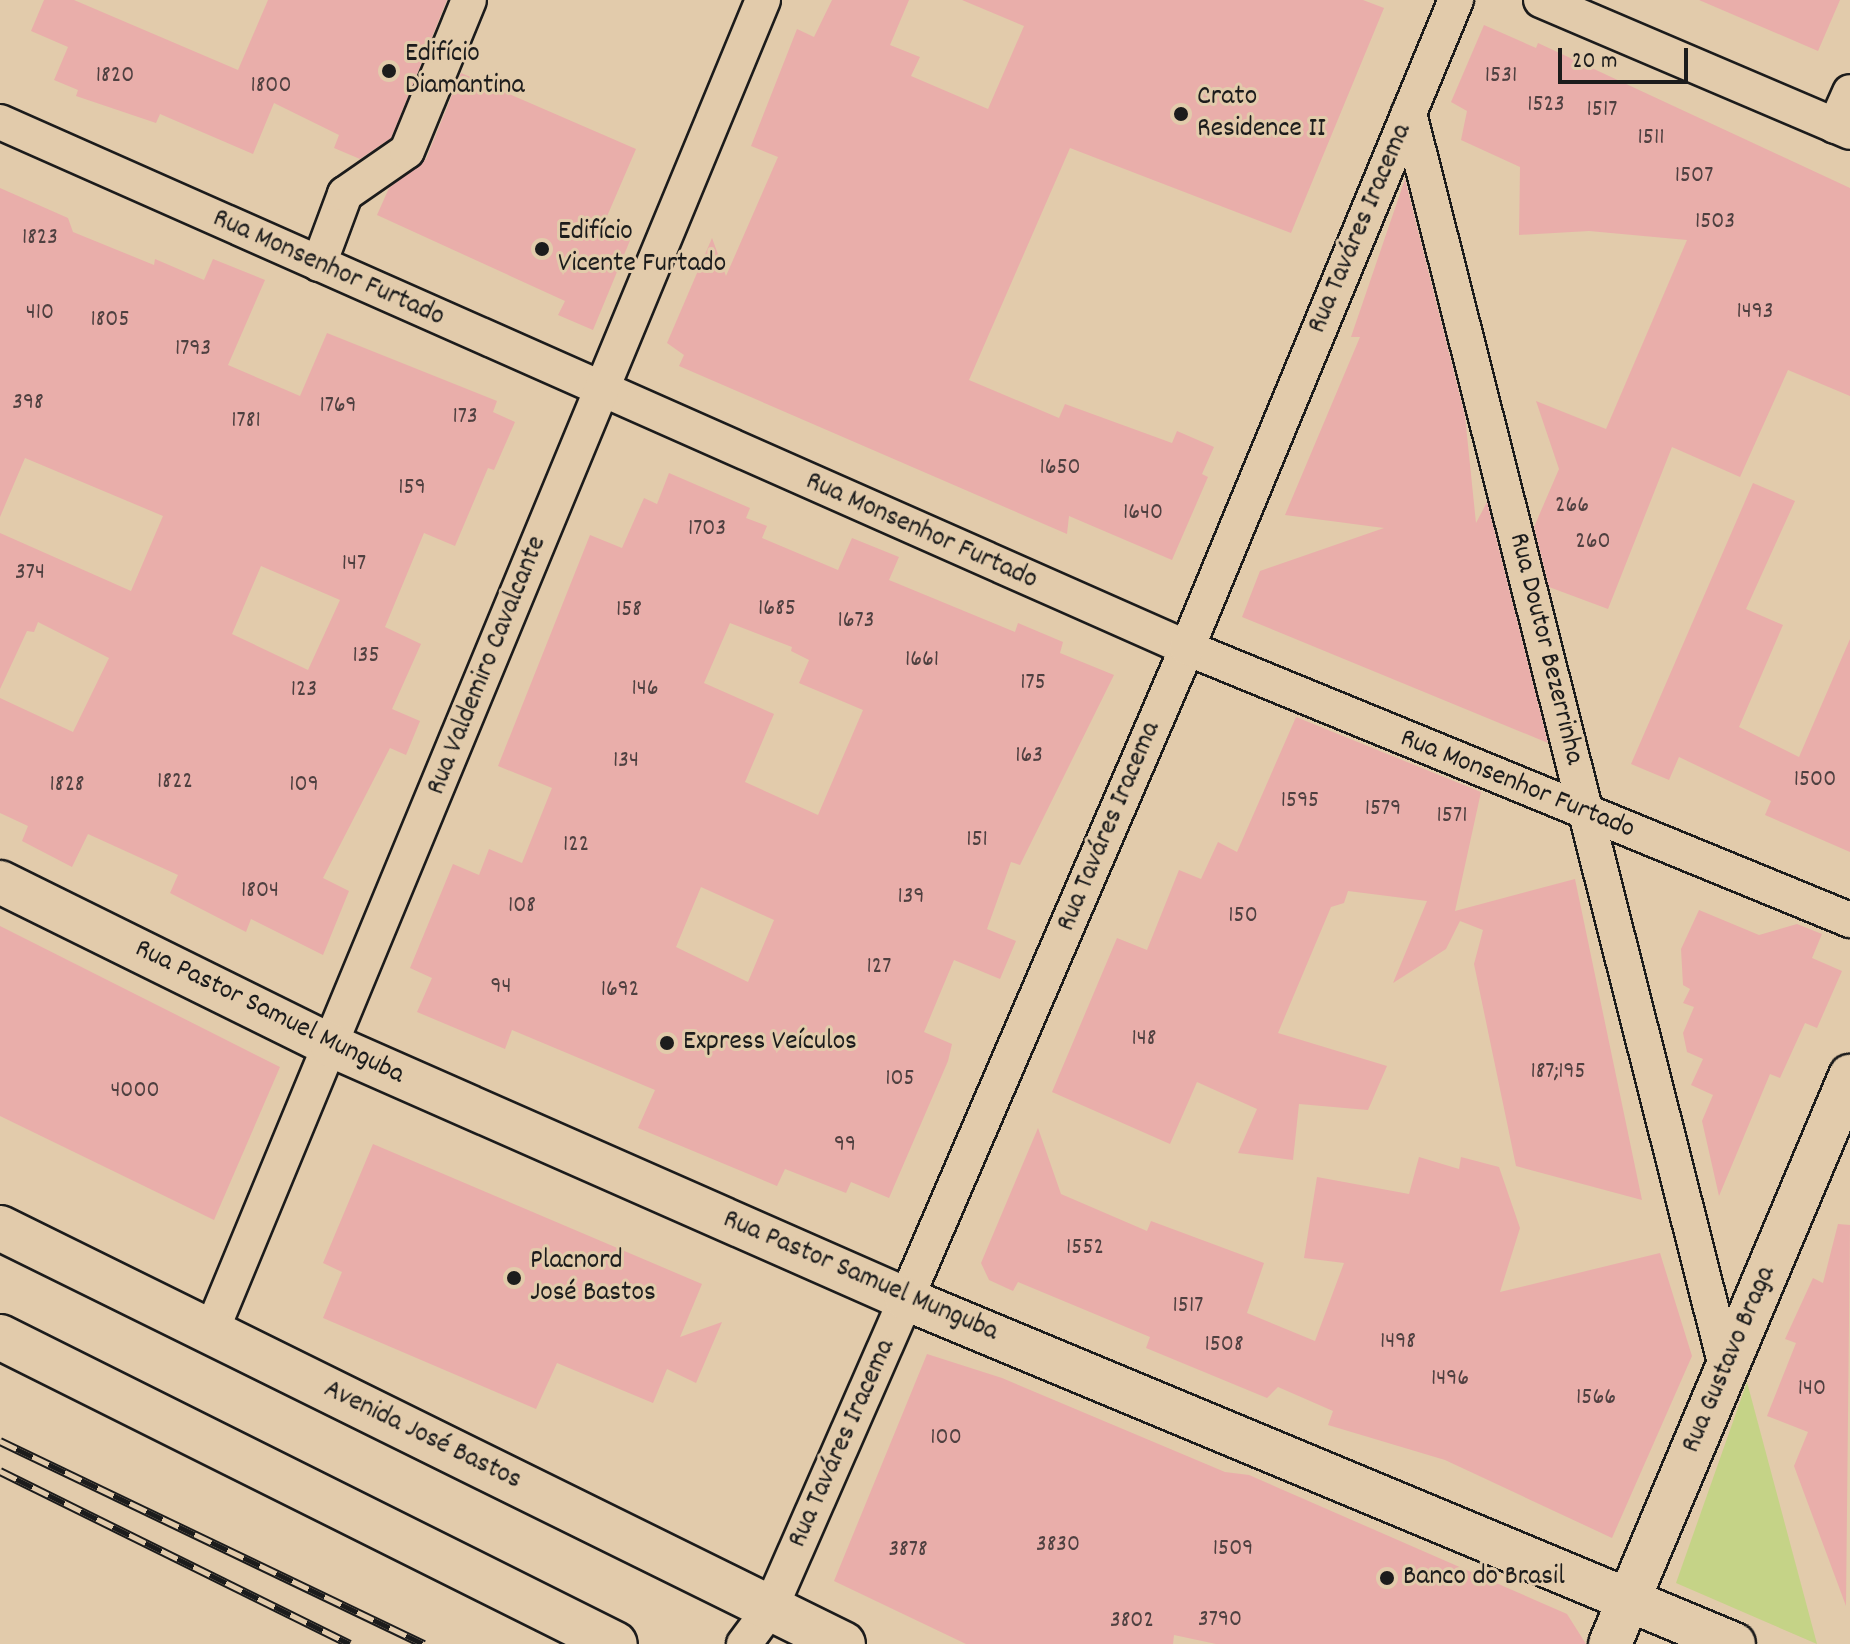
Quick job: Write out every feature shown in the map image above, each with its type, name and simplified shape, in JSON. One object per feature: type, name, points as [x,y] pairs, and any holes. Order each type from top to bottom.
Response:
[{"type":"main road","name":"Avenida José Bastos","points":[[0,1228],[843,1644]]},
{"type":"main road","points":[[0,1337],[615,1644]]},
{"type":"street","points":[[319,264],[345,194],[407,151],[469,0]]},
{"type":"street","name":"Rua Valdemiro Cavalcante","points":[[211,1332],[763,0]]},
{"type":"street","name":"Rua Taváres Iracema","points":[[744,1644],[770,1609],[906,1299],[1187,648],[1456,0]]},
{"type":"street","points":[[1541,0],[1843,129],[1850,92]]},
{"type":"street","name":"Rua Doutor Bezerrinha","points":[[1409,113],[1727,1371]]},
{"type":"street","name":"Rua Monsenhor Furtado","points":[[0,122],[601,391],[1187,648],[1850,920]]},
{"type":"street","name":"Rua Pastor Samuel Munguba","points":[[0,882],[332,1046],[906,1299],[1734,1644]]},
{"type":"street","name":"Rua Gustavo Braga","points":[[1610,1644],[1850,1076]]},
{"type":"green space","points":[[1747,1382],[1817,1644],[1676,1583]]},
{"type":"building","points":[[44,0],[74,0],[238,70],[268,0],[447,0],[391,138],[360,159],[334,148],[339,135],[274,103],[253,154],[160,114],[156,123],[76,96],[78,90],[54,80],[68,47],[31,31]]},
{"type":"building","points":[[832,0],[909,0],[890,45],[920,57],[911,76],[988,109],[1024,26],[962,0],[1363,0],[1384,8],[1291,233],[1070,148],[969,380],[1059,418],[1065,404],[1172,443],[1177,431],[1214,447],[1202,474],[1208,477],[1172,560],[1069,516],[1067,534],[679,366],[684,355],[667,343],[712,238],[726,276],[778,157],[751,146],[797,29],[814,37]]},
{"type":"building","points":[[1699,0],[1840,0],[1818,51]]},
{"type":"building","points":[[1484,25],[1536,48],[1538,43],[1850,188],[1850,396],[1788,370],[1740,477],[1672,447],[1608,609],[1549,587],[1534,527],[1559,469],[1536,401],[1606,429],[1687,240],[1589,231],[1519,235],[1520,167],[1461,140],[1467,111],[1451,102]]},
{"type":"building","points":[[461,73],[636,149],[602,228],[631,238],[593,330],[558,315],[565,301],[377,215],[389,188],[426,159]]},
{"type":"building","points":[[1405,179],[1465,416],[1476,523],[1487,502],[1548,743],[1242,617],[1260,571],[1384,528],[1285,515],[1360,337],[1351,337]]},
{"type":"building","points":[[0,188],[68,218],[73,232],[154,265],[155,259],[204,280],[213,259],[265,280],[228,365],[300,396],[327,333],[497,401],[493,412],[515,422],[494,470],[488,468],[455,546],[424,533],[385,627],[421,644],[392,709],[420,721],[406,755],[390,748],[323,878],[349,891],[323,955],[251,919],[246,932],[170,893],[178,875],[88,834],[72,867],[22,841],[28,826],[0,813],[0,698],[73,732],[109,658],[38,622],[34,632],[27,631],[0,689],[0,533],[131,591],[163,516],[25,458],[0,517]],"holes":[[[261,566],[340,600],[308,670],[232,634]]]},
{"type":"building","points":[[669,473],[750,508],[746,518],[767,526],[762,538],[838,570],[852,538],[899,557],[889,580],[1015,632],[1018,623],[1063,642],[1060,653],[1114,675],[1020,865],[1011,862],[987,929],[1016,941],[1000,979],[954,960],[924,1032],[952,1044],[948,1061],[889,1198],[851,1182],[846,1193],[785,1169],[777,1186],[638,1128],[655,1090],[512,1030],[505,1049],[417,1012],[432,978],[410,968],[453,864],[479,875],[489,849],[522,863],[552,788],[498,766],[590,535],[622,548],[644,498],[657,504]],"holes":[[[730,623],[792,647],[791,651],[809,660],[799,683],[863,710],[818,815],[745,782],[774,714],[704,683]],[[701,887],[774,920],[748,982],[676,947]]]},
{"type":"building","points":[[1753,483],[1795,501],[1746,609],[1783,625],[1739,727],[1799,757],[1850,639],[1850,852],[1765,815],[1771,801],[1679,757],[1669,780],[1631,764]]},
{"type":"building","points":[[1296,717],[1481,792],[1455,911],[1575,879],[1642,1200],[1516,1166],[1474,964],[1483,930],[1460,921],[1446,949],[1393,983],[1427,901],[1348,891],[1344,903],[1331,907],[1278,1033],[1387,1066],[1368,1110],[1299,1104],[1293,1160],[1238,1153],[1257,1109],[1197,1082],[1170,1144],[1052,1092],[1117,938],[1147,950],[1179,870],[1201,879],[1218,842],[1237,852]]},
{"type":"building","points":[[1699,910],[1759,935],[1797,924],[1822,934],[1812,958],[1842,971],[1817,1028],[1805,1023],[1780,1078],[1770,1074],[1719,1196],[1702,1121],[1713,1095],[1691,1085],[1703,1059],[1687,1052],[1683,1033],[1694,1007],[1683,1003],[1690,989],[1683,985],[1681,949]]},
{"type":"building","points":[[0,926],[280,1067],[214,1220],[0,1116]]},
{"type":"building","points":[[1038,1128],[1061,1194],[1147,1231],[1151,1221],[1264,1263],[1247,1313],[1315,1341],[1344,1263],[1304,1258],[1317,1177],[1409,1194],[1419,1157],[1459,1169],[1461,1157],[1499,1167],[1520,1228],[1500,1292],[1660,1253],[1692,1356],[1612,1538],[1445,1460],[1328,1425],[1333,1411],[1278,1387],[1267,1398],[1146,1348],[1150,1337],[1018,1282],[1013,1291],[989,1280],[981,1263]]},
{"type":"building","name":"Placnord José Bastos","points":[[373,1144],[702,1284],[680,1337],[722,1322],[696,1383],[667,1369],[653,1403],[557,1363],[536,1409],[323,1318],[342,1272],[323,1263]]},
{"type":"building","points":[[1838,1224],[1850,1225],[1846,1606],[1794,1466],[1808,1432],[1767,1416],[1796,1343],[1785,1339],[1813,1278],[1823,1283]]},
{"type":"building","points":[[927,1354],[1002,1378],[1225,1472],[1249,1475],[1567,1614],[1586,1644],[1216,1644],[1174,1635],[1173,1644],[966,1644],[834,1581]]},
{"type":"railway","points":[[0,1441],[424,1644]]},
{"type":"railway","points":[[0,1471],[350,1644]]},
{"type":"place","name":"Edifício Diamantina","points":[[389,71]]},
{"type":"place","name":"Crato Residence II","points":[[1181,114]]},
{"type":"place","name":"Edifício Vicente Furtado","points":[[542,249]]},
{"type":"place","name":"Express Veículos","points":[[667,1043]]},
{"type":"place","name":"Placnord José Bastos","points":[[514,1278]]},
{"type":"place","name":"Banco do Brasil","points":[[1387,1578]]}]
